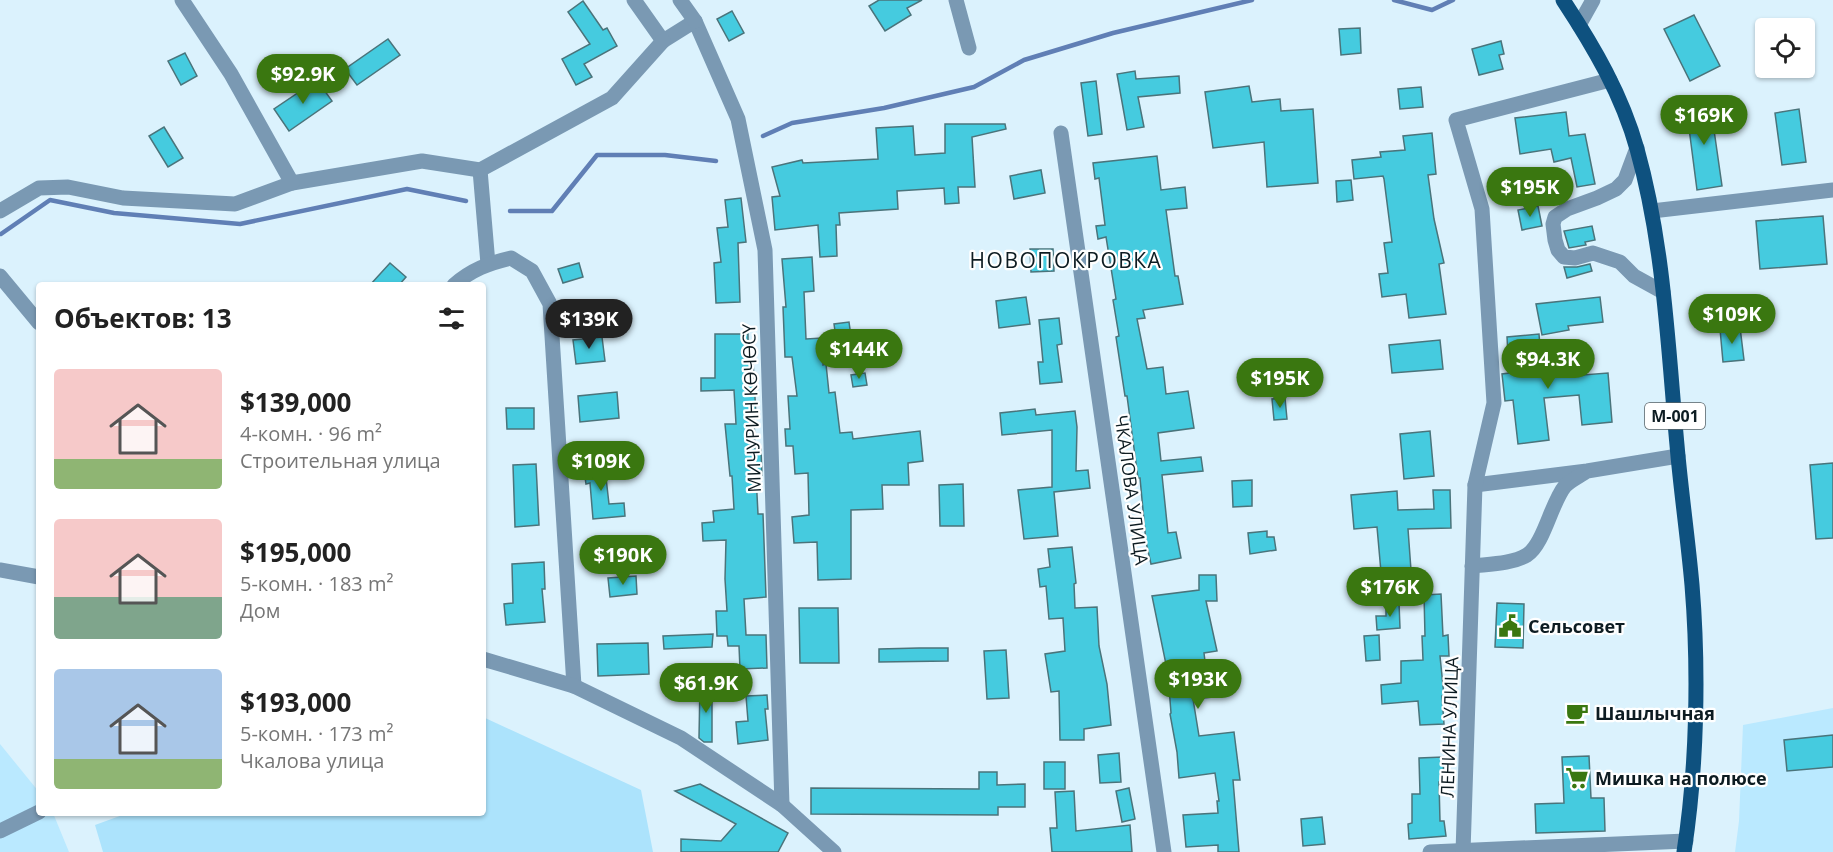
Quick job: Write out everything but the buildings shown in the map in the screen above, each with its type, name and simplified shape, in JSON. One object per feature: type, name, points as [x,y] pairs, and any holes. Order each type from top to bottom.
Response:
[{"type":"main road","name":"М-001","points":[[1563,0],[1592,44],[1610,80],[1637,148],[1652,211],[1664,292],[1692,587],[1695,659],[1694,749],[1685,846]]},
{"type":"street","points":[[182,0],[231,74],[292,183]]},
{"type":"street","points":[[634,0],[663,41]]},
{"type":"street","name":"МИЧУРИН КӨЧӨСҮ","points":[[680,0],[695,21],[738,119],[765,250],[782,805]]},
{"type":"street","points":[[956,0],[969,48]]},
{"type":"street","points":[[1579,24],[1593,0]]},
{"type":"street","points":[[0,212],[39,188],[68,187],[123,198],[235,204],[292,183],[422,161],[480,170],[612,98],[663,41],[695,21]]},
{"type":"street","name":"ЛЕНИНА УЛИЦА","points":[[1464,851],[1475,485],[1494,403],[1482,209],[1456,120],[1610,80]]},
{"type":"street","name":"ЧКАЛОВА УЛИЦА","points":[[1061,133],[1164,852]]},
{"type":"street","points":[[1637,148],[1625,180],[1616,189],[1567,209],[1555,218],[1554,240],[1564,257],[1575,258],[1593,253],[1620,262],[1634,276],[1664,292]]},
{"type":"street","points":[[480,170],[488,264]]},
{"type":"street","points":[[1652,211],[1833,190]]},
{"type":"street","points":[[457,282],[488,264],[511,258],[532,271],[550,304],[573,686]]},
{"type":"street","points":[[0,276],[36,319]]},
{"type":"street","points":[[1475,485],[1587,471],[1678,456]]},
{"type":"street","points":[[1472,566],[1515,560],[1528,555],[1537,546],[1545,523],[1565,486],[1587,471]]},
{"type":"street","points":[[0,570],[36,576]]},
{"type":"street","points":[[486,660],[573,686],[681,738],[782,805],[834,852]]},
{"type":"street","points":[[0,831],[36,813]]},
{"type":"street","points":[[1430,852],[1685,846]]},
{"type":"shaded area","points":[[1833,708],[1833,852],[1735,852],[1739,821],[1743,725]]},
{"type":"shaded area","points":[[486,718],[641,790],[653,852],[103,852],[95,825],[120,816],[486,816]]},
{"type":"shaded area","points":[[0,744],[36,788],[36,816],[54,816],[69,852],[0,852]]},
{"type":"waterway","points":[[763,136],[792,123],[884,108],[974,87],[1024,60],[1113,33],[1252,0]]},
{"type":"waterway","points":[[1394,0],[1432,10],[1453,0]]},
{"type":"waterway","points":[[510,211],[552,211],[597,155],[665,155],[716,161]]},
{"type":"waterway","points":[[1,234],[50,200],[114,213],[240,224],[407,189],[466,201]]},
{"type":"place","name":"Сельсовет","points":[[1510,626]]},
{"type":"place","name":"Шашлычная","points":[[1577,713]]},
{"type":"place","name":"Мишка на полюсе","points":[[1577,778]]},
{"type":"district","name":"НОВОПОКРОВКА","points":[[1066,260]]}]
